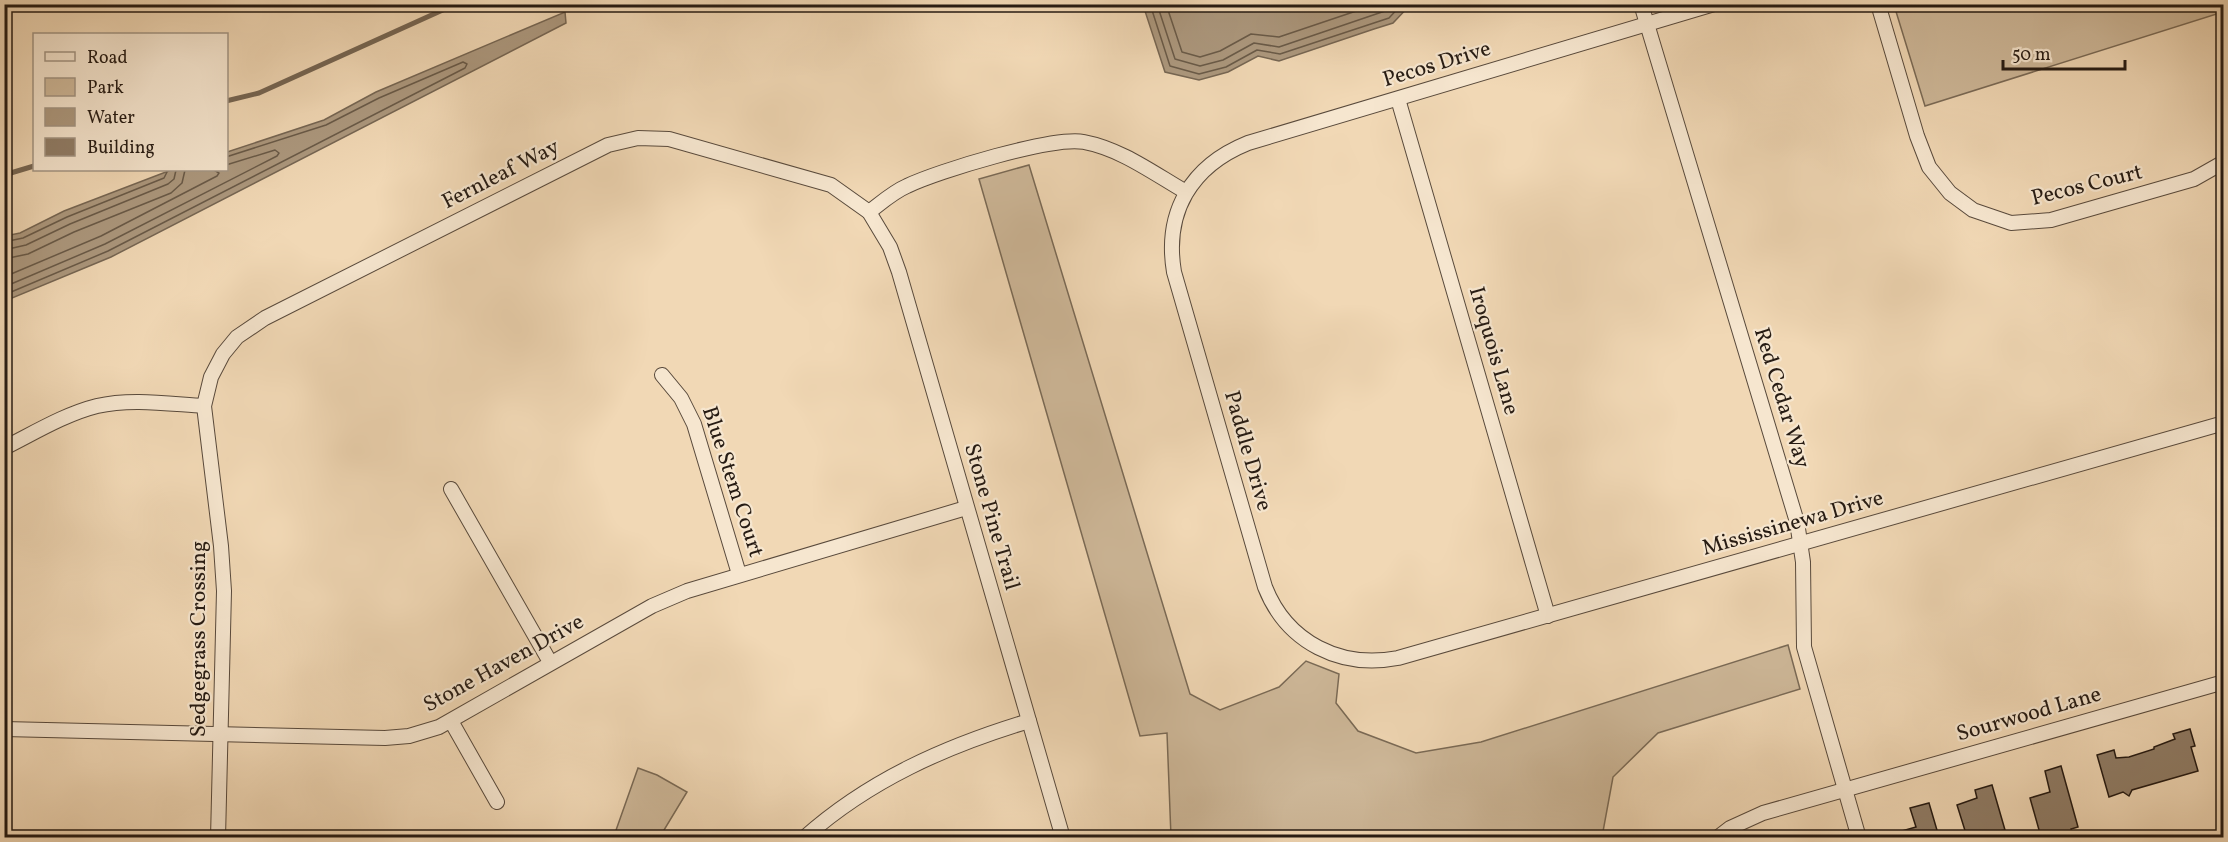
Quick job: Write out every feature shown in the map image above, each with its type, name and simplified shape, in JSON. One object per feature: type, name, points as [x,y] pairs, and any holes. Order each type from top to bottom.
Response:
[{"type":"street","name":"Red Cedar Way","points":[[1641,4],[1801,543],[1804,647],[1859,837]]},
{"type":"street","name":"Pecos Drive","points":[[1186,192],[1206,168],[1235,148],[1714,4]]},
{"type":"street","name":"Pecos Court","points":[[1878,4],[1929,167],[1950,193],[1973,210],[2012,223],[2050,220],[2194,179],[2223,162]]},
{"type":"street","name":"Iroquois Lane","points":[[1398,99],[1548,616]]},
{"type":"street","name":"Fernleaf Way","points":[[204,406],[212,377],[223,354],[237,337],[257,322],[621,141],[669,139],[831,185],[869,212]]},
{"type":"street","points":[[869,212],[900,189],[918,181],[1040,145],[1064,141],[1092,144],[1120,153],[1186,192]]},
{"type":"street","name":"Paddle Drive","points":[[1186,192],[1171,236],[1174,272],[1265,587],[1275,608],[1301,638],[1344,659],[1372,662]]},
{"type":"street","name":"Stone Pine Trail","points":[[869,212],[890,247],[899,273],[1063,837]]},
{"type":"street","name":"Blue Stem Court","points":[[662,375],[681,398],[694,424],[739,574]]},
{"type":"street","points":[[4,448],[74,414],[97,406],[121,403],[204,406]]},
{"type":"street","name":"Sedgegrass Crossing","points":[[204,406],[223,566],[218,837]]},
{"type":"street","name":"Mississinewa Drive","points":[[1372,662],[1398,658],[1548,616],[2223,423]]},
{"type":"street","points":[[451,489],[550,662]]},
{"type":"street","name":"Stone Haven Drive","points":[[4,729],[398,738],[428,731],[451,721],[550,662],[652,606],[739,574],[966,508]]},
{"type":"street","name":"Sourwood Lane","points":[[1717,837],[1730,828],[1762,813],[2223,682]]},
{"type":"street","points":[[451,721],[497,802]]},
{"type":"street","points":[[804,837],[864,792],[912,765],[972,740],[1029,721]]},
{"type":"green space","points":[[2223,4],[2223,12],[1925,106],[1894,5]]},
{"type":"green space","points":[[1029,165],[1190,694],[1220,710],[1279,687],[1306,661],[1339,674],[1336,703],[1358,731],[1416,753],[1481,742],[1788,645],[1800,689],[1658,733],[1613,777],[1602,837],[1171,837],[1167,733],[1140,736],[979,179]]},
{"type":"green space","points":[[638,768],[657,775],[687,792],[664,830],[664,837],[610,837],[615,833]]},
{"type":"water","points":[[1143,4],[1410,5],[1393,23],[1279,61],[1258,56],[1228,72],[1199,80],[1165,72]]},
{"type":"water","points":[[565,12],[566,23],[111,257],[5,301],[5,236],[20,233],[64,211],[168,171],[228,171],[228,152],[324,120],[376,92]]},
{"type":"building","points":[[2190,729],[2195,746],[2191,747],[2198,771],[2132,790],[2129,796],[2123,792],[2109,797],[2097,755],[2114,750],[2116,758],[2129,757],[2154,749],[2154,747],[2175,739],[2173,734]]},
{"type":"building","points":[[2061,766],[2078,827],[2071,829],[2072,833],[2041,837],[2030,798],[2050,792],[2045,771]]},
{"type":"building","points":[[1992,785],[2005,830],[1967,837],[1957,805],[1977,798],[1975,790]]},
{"type":"building","points":[[1929,803],[1939,837],[1891,837],[1891,834],[1916,827],[1910,808]]},
{"type":"waterway","points":[[228,101],[259,93],[456,4]]},
{"type":"waterway","points":[[4,175],[33,166]]}]
